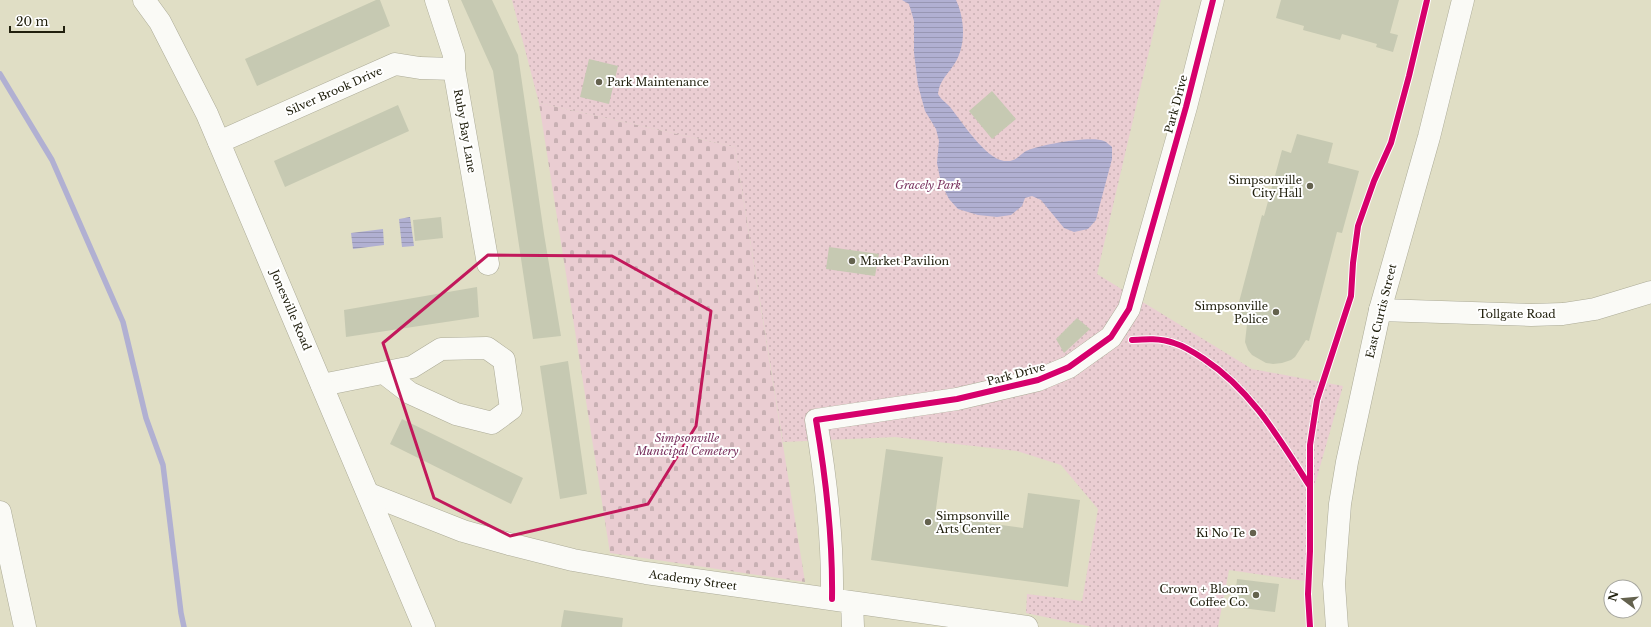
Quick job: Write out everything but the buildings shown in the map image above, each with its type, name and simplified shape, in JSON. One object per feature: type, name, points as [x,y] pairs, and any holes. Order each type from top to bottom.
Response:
[{"type":"street","name":"Jonesville Road","points":[[144,0],[160,22],[207,114],[424,627]]},
{"type":"street","name":"Ruby Bay Lane","points":[[436,0],[454,55],[454,69],[488,264]]},
{"type":"street","name":"Park Drive","points":[[842,601],[832,559],[827,486],[816,420],[957,399],[1038,380],[1068,367],[1111,337],[1129,309],[1184,113],[1213,0]]},
{"type":"street","name":"East Curtis Street","points":[[1337,627],[1334,584],[1340,504],[1347,462],[1380,310],[1429,137],[1463,0]]},
{"type":"street","name":"Silver Brook Drive","points":[[219,142],[395,64],[420,68],[454,69]]},
{"type":"street","name":"Tollgate Road","points":[[1380,310],[1508,315],[1563,314],[1594,309],[1651,292]]},
{"type":"street","points":[[322,385],[412,367],[441,349],[487,348],[504,360],[511,409],[492,423],[456,414],[410,393],[384,373]]},
{"type":"street","name":"Academy Street","points":[[368,494],[463,531],[573,560],[646,573],[1027,627]]},
{"type":"street","points":[[0,512],[25,627]]},
{"type":"street","points":[[842,601],[853,627]]},
{"type":"highlighted area","points":[[488,255],[612,256],[711,311],[696,426],[648,504],[510,536],[434,498],[383,343]]},
{"type":"green space","name":"Gracely Park","points":[[512,0],[1161,0],[1097,274],[1252,369],[1343,386],[1311,498],[1305,581],[1229,570],[1218,627],[1092,627],[1026,613],[1027,594],[1082,601],[1098,509],[1061,465],[1017,451],[895,437],[783,442],[735,147],[539,103]]},
{"type":"green space","name":"Simpsonville Municipal Cemetery","points":[[539,103],[735,147],[805,582],[610,553]]},
{"type":"water","points":[[902,0],[956,0],[963,24],[963,40],[959,56],[942,81],[938,94],[974,138],[989,153],[1004,161],[1008,161],[1014,160],[1026,151],[1042,146],[1088,139],[1098,139],[1104,141],[1112,147],[1112,159],[1096,220],[1088,229],[1074,232],[1064,228],[1041,200],[1032,196],[1025,198],[1022,206],[1011,215],[997,217],[978,215],[958,209],[949,199],[941,183],[937,163],[939,141],[936,129],[925,111],[918,85],[914,53],[914,21],[909,4]]},
{"type":"water","points":[[410,217],[414,246],[402,247],[399,219]]},
{"type":"water","points":[[383,229],[384,245],[353,249],[351,233]]},
{"type":"waterway","points":[[0,74],[52,160],[123,322],[146,418],[163,465],[184,627]]},
{"type":"cycle path","points":[[832,599],[828,509],[816,420],[957,399],[1038,380],[1069,367],[1111,337],[1129,309],[1186,107],[1213,0]]},
{"type":"cycle path","points":[[1310,627],[1308,594],[1310,551],[1310,445],[1317,400],[1351,296],[1353,263],[1358,226],[1374,181],[1391,143],[1427,0]]},
{"type":"cycle path","points":[[1132,340],[1148,339],[1169,341],[1178,344],[1197,354],[1221,371],[1236,385],[1263,416],[1309,485]]},
{"type":"place","name":"Park Maintenance","points":[[599,82]]},
{"type":"place","name":"Simpsonville City Hall","points":[[1310,186]]},
{"type":"place","name":"Market Pavilion","points":[[852,261]]},
{"type":"place","name":"Simpsonville Police","points":[[1276,312]]},
{"type":"place","name":"Simpsonville Arts Center","points":[[928,522]]},
{"type":"place","name":"Ki No Te","points":[[1253,533]]},
{"type":"place","name":"Crown + Bloom Coffee Co.","points":[[1256,595]]}]
